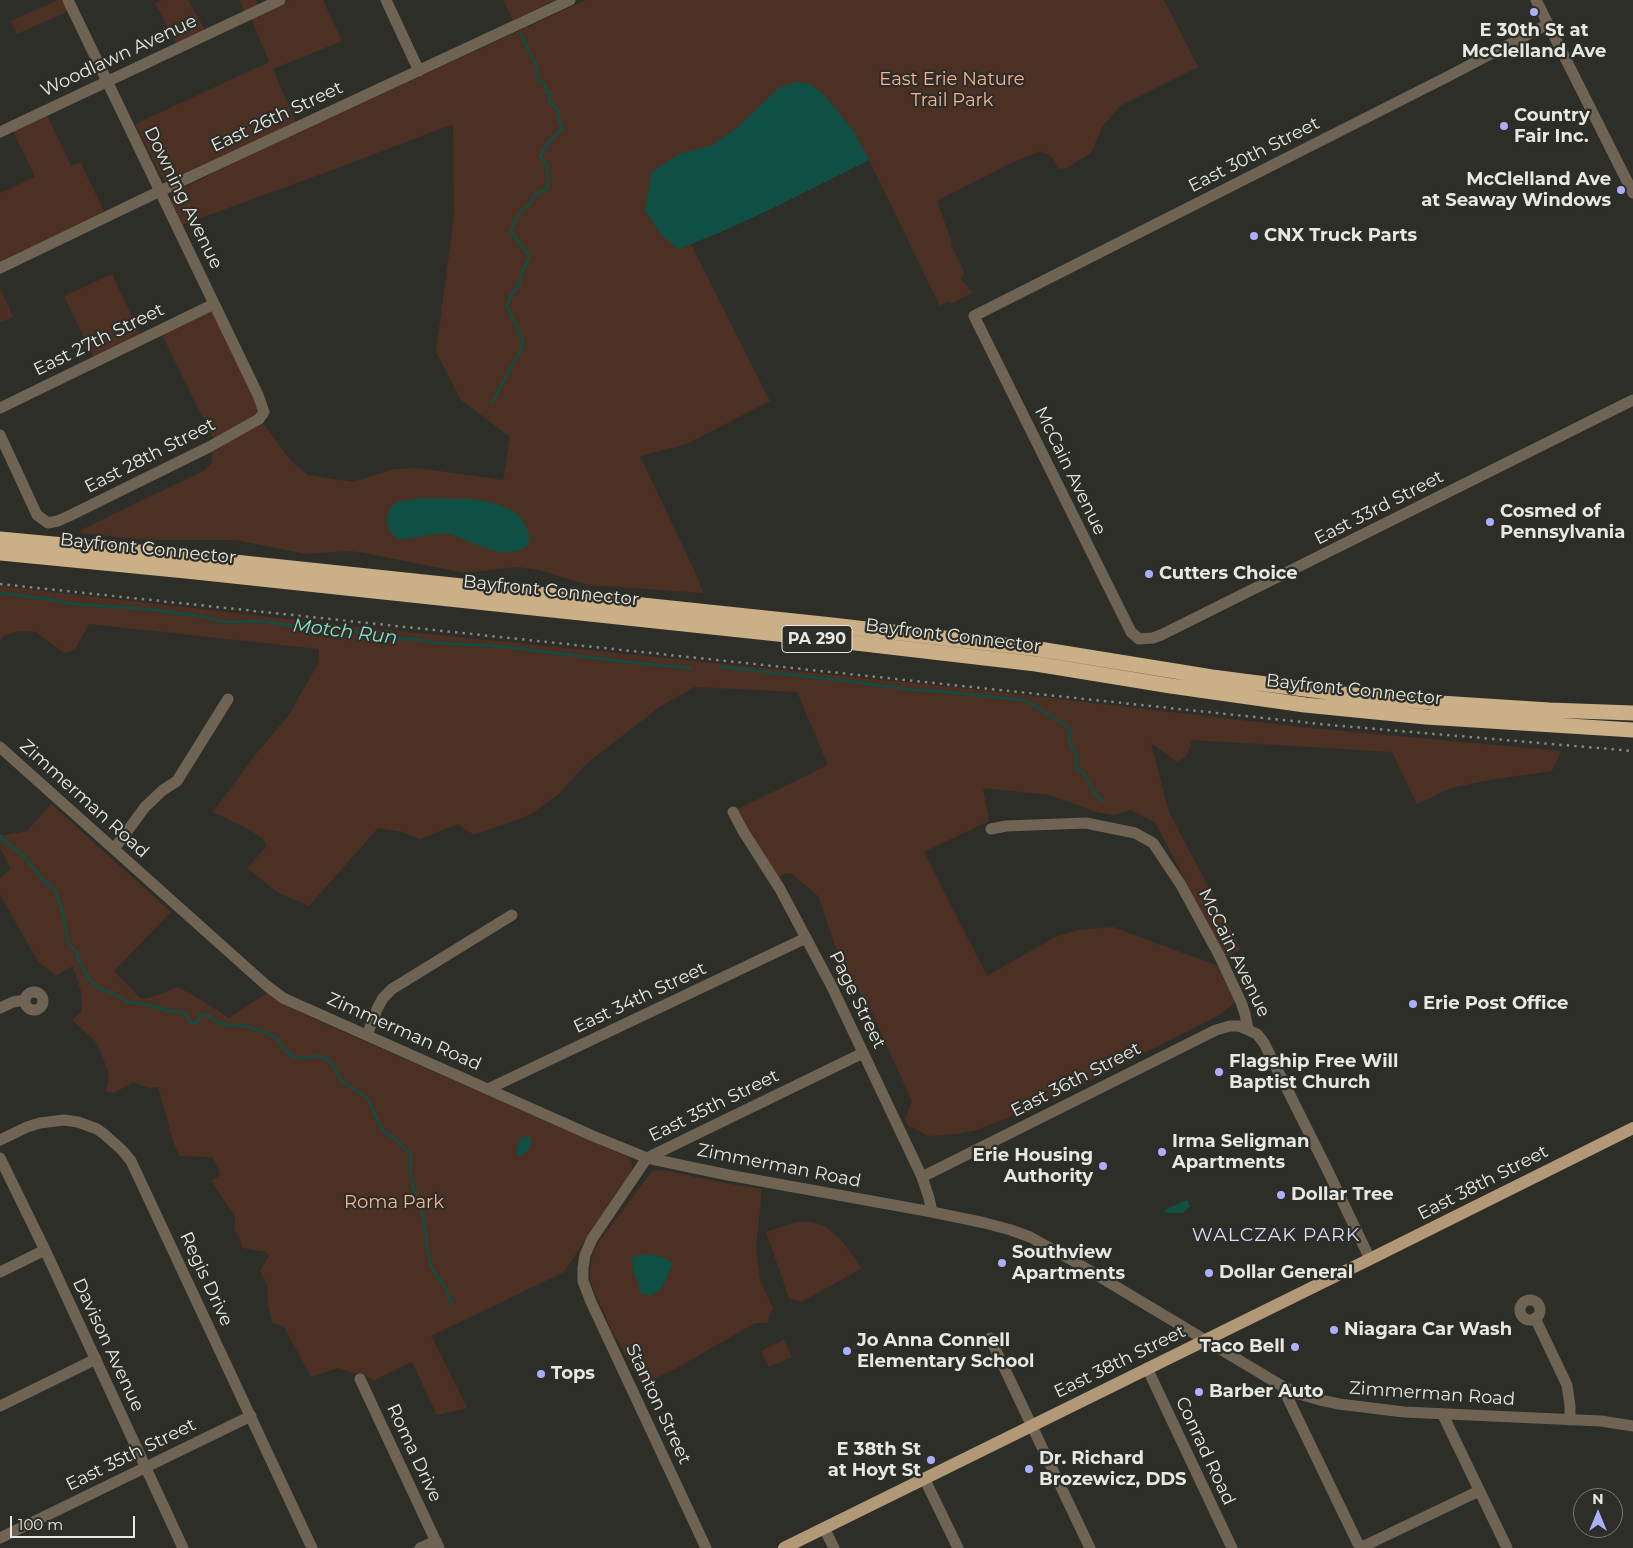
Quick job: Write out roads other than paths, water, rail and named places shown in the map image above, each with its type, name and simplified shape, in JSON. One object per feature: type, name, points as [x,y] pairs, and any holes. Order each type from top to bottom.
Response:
[{"type":"highway","name":"Bayfront Connector","points":[[0,539],[832,625],[1039,649],[1222,678],[1343,694],[1440,703],[1633,713]]},
{"type":"highway","name":"Bayfront Connector","points":[[0,553],[777,634],[1036,664],[1180,688],[1314,706],[1426,717],[1633,730]]},
{"type":"main road","name":"East 38th Street","points":[[784,1548],[1633,1128]]},
{"type":"street","name":"Downing Avenue","points":[[68,0],[258,395],[264,412]]},
{"type":"street","name":"Woodlawn Avenue","points":[[0,132],[280,0]]},
{"type":"street","points":[[386,0],[419,71]]},
{"type":"street","name":"East 26th Street","points":[[0,268],[160,191],[570,0]]},
{"type":"street","points":[[1536,0],[1633,193]]},
{"type":"street","name":"East 30th Street","points":[[974,316],[1548,24]]},
{"type":"street","name":"East 27th Street","points":[[0,408],[214,304]]},
{"type":"street","name":"McCain Avenue","points":[[974,316],[1131,632],[1139,639]]},
{"type":"street","name":"East 33rd Street","points":[[1139,639],[1161,636],[1633,400]]},
{"type":"street","name":"East 28th Street","points":[[0,435],[37,515],[48,522],[58,521],[69,516],[209,447],[258,419],[264,412]]},
{"type":"street","points":[[114,849],[144,807],[177,780],[228,699]]},
{"type":"street","name":"Zimmerman Road","points":[[0,747],[276,993],[488,1089],[647,1158],[728,1175],[932,1212],[985,1223],[1030,1237],[1282,1386],[1300,1394],[1339,1404],[1380,1410],[1444,1415],[1601,1421],[1633,1426]]},
{"type":"street","name":"Page Street","points":[[733,812],[780,889],[806,938],[922,1177],[932,1212]]},
{"type":"street","name":"McCain Avenue","points":[[991,829],[1006,826],[1075,823],[1100,825],[1135,833],[1153,843],[1181,885],[1219,956],[1241,1002],[1248,1029],[1256,1034],[1264,1043],[1370,1259]]},
{"type":"street","points":[[367,1035],[383,998],[392,990],[512,915]]},
{"type":"street","name":"East 34th Street","points":[[488,1089],[806,938]]},
{"type":"street","points":[[0,1008],[13,1002],[25,1000]]},
{"type":"street","name":"East 36th Street","points":[[922,1177],[1216,1030],[1230,1026],[1248,1029]]},
{"type":"street","name":"East 35th Street","points":[[583,1273],[585,1255],[592,1239],[647,1158],[863,1053]]},
{"type":"street","name":"Regis Drive","points":[[0,1140],[40,1123],[64,1120],[78,1122],[97,1129],[113,1141],[131,1161],[312,1548]]},
{"type":"street","name":"Davison Avenue","points":[[0,1158],[45,1250],[183,1548]]},
{"type":"street","points":[[0,1272],[45,1250]]},
{"type":"street","name":"Stanton Street","points":[[583,1273],[585,1286],[593,1307],[706,1548]]},
{"type":"street","points":[[1535,1318],[1567,1386],[1570,1420]]},
{"type":"street","points":[[990,1338],[1090,1548]]},
{"type":"street","points":[[0,1406],[96,1360]]},
{"type":"street","name":"Conrad Road","points":[[1147,1368],[1232,1548]]},
{"type":"street","name":"Roma Drive","points":[[360,1379],[437,1545]]},
{"type":"street","points":[[1282,1386],[1360,1548],[1479,1491]]},
{"type":"street","points":[[1444,1415],[1507,1548]]},
{"type":"street","name":"East 35th Street","points":[[0,1538],[251,1416]]},
{"type":"street","points":[[924,1478],[958,1548]]},
{"type":"street","points":[[824,1528],[834,1548]]},
{"type":"street","points":[[420,1548],[437,1545]]},
{"type":"water","points":[[796,82],[811,84],[825,96],[854,132],[869,160],[767,211],[679,249],[662,236],[645,210],[652,172],[679,154],[712,145],[738,127],[778,88]]},
{"type":"water","points":[[422,498],[474,499],[497,504],[513,511],[522,520],[530,539],[527,546],[520,550],[500,552],[450,534],[442,533],[398,539],[389,529],[387,521],[390,508],[400,501]]},
{"type":"water","points":[[523,1136],[532,1139],[528,1151],[519,1157],[517,1150],[519,1141]]},
{"type":"water","points":[[1187,1200],[1190,1206],[1183,1213],[1171,1213],[1164,1210]]},
{"type":"water","points":[[647,1254],[665,1258],[673,1263],[662,1288],[651,1296],[640,1293],[633,1271],[632,1257]]},
{"type":"waterway","points":[[492,404],[521,350],[523,341],[507,306],[511,295],[520,283],[522,271],[529,259],[528,254],[511,231],[515,220],[524,208],[529,205],[536,193],[546,190],[548,184],[547,164],[540,156],[548,143],[562,129],[558,117],[558,109],[550,103],[550,93],[545,91],[545,84],[538,80],[537,67],[520,33]]},
{"type":"waterway","name":"Motch Run","points":[[0,593],[72,604],[147,609],[199,616],[226,622],[259,621],[309,628],[325,626],[395,639],[497,646],[692,668]]},
{"type":"waterway","points":[[721,667],[915,690],[1023,700],[1067,726],[1071,732],[1069,741],[1077,756],[1076,770],[1083,772],[1094,793],[1103,801]]},
{"type":"waterway","name":"Motch Run","points":[[0,835],[3,840],[23,855],[42,879],[55,890],[63,914],[68,942],[78,953],[78,959],[88,978],[100,989],[128,1002],[181,1012],[188,1015],[188,1020],[193,1024],[198,1022],[199,1016],[205,1014],[221,1024],[245,1026],[265,1032],[276,1038],[292,1056],[302,1058],[325,1057],[333,1065],[341,1080],[368,1099],[382,1130],[400,1143],[411,1155],[410,1174],[422,1213],[431,1265],[445,1287],[452,1304]]},
{"type":"railway","points":[[0,584],[1330,725],[1633,751]]},
{"type":"place","name":"E 30th St at McClelland Ave","points":[[1534,12]]},
{"type":"place","name":"Country Fair Inc.","points":[[1504,126]]},
{"type":"place","name":"McClelland Ave at Seaway Windows","points":[[1621,190]]},
{"type":"place","name":"CNX Truck Parts","points":[[1254,236]]},
{"type":"place","name":"Cosmed of Pennsylvania","points":[[1490,522]]},
{"type":"place","name":"Cutters Choice","points":[[1149,574]]},
{"type":"place","name":"Erie Post Office","points":[[1413,1004]]},
{"type":"place","name":"Flagship Free Will Baptist Church","points":[[1219,1072]]},
{"type":"place","name":"Irma Seligman Apartments","points":[[1162,1152]]},
{"type":"place","name":"Erie Housing Authority","points":[[1103,1166]]},
{"type":"place","name":"Dollar Tree","points":[[1281,1195]]},
{"type":"place","name":"Southview Apartments","points":[[1002,1263]]},
{"type":"place","name":"Dollar General","points":[[1209,1273]]},
{"type":"place","name":"Niagara Car Wash","points":[[1334,1330]]},
{"type":"place","name":"Taco Bell","points":[[1295,1347]]},
{"type":"place","name":"Jo Anna Connell Elementary School","points":[[847,1351]]},
{"type":"place","name":"Tops","points":[[541,1374]]},
{"type":"place","name":"Barber Auto","points":[[1199,1392]]},
{"type":"place","name":"E 38th St at Hoyt St","points":[[931,1460]]},
{"type":"place","name":"Dr. Richard Brozewicz, DDS","points":[[1029,1469]]},
{"type":"district","name":"WALCZAK PARK","points":[[1276,1235]]},
{"type":"park label","name":"East Erie Nature Trail Park","points":[[952,90]]},
{"type":"park label","name":"Roma Park","points":[[394,1203]]}]
